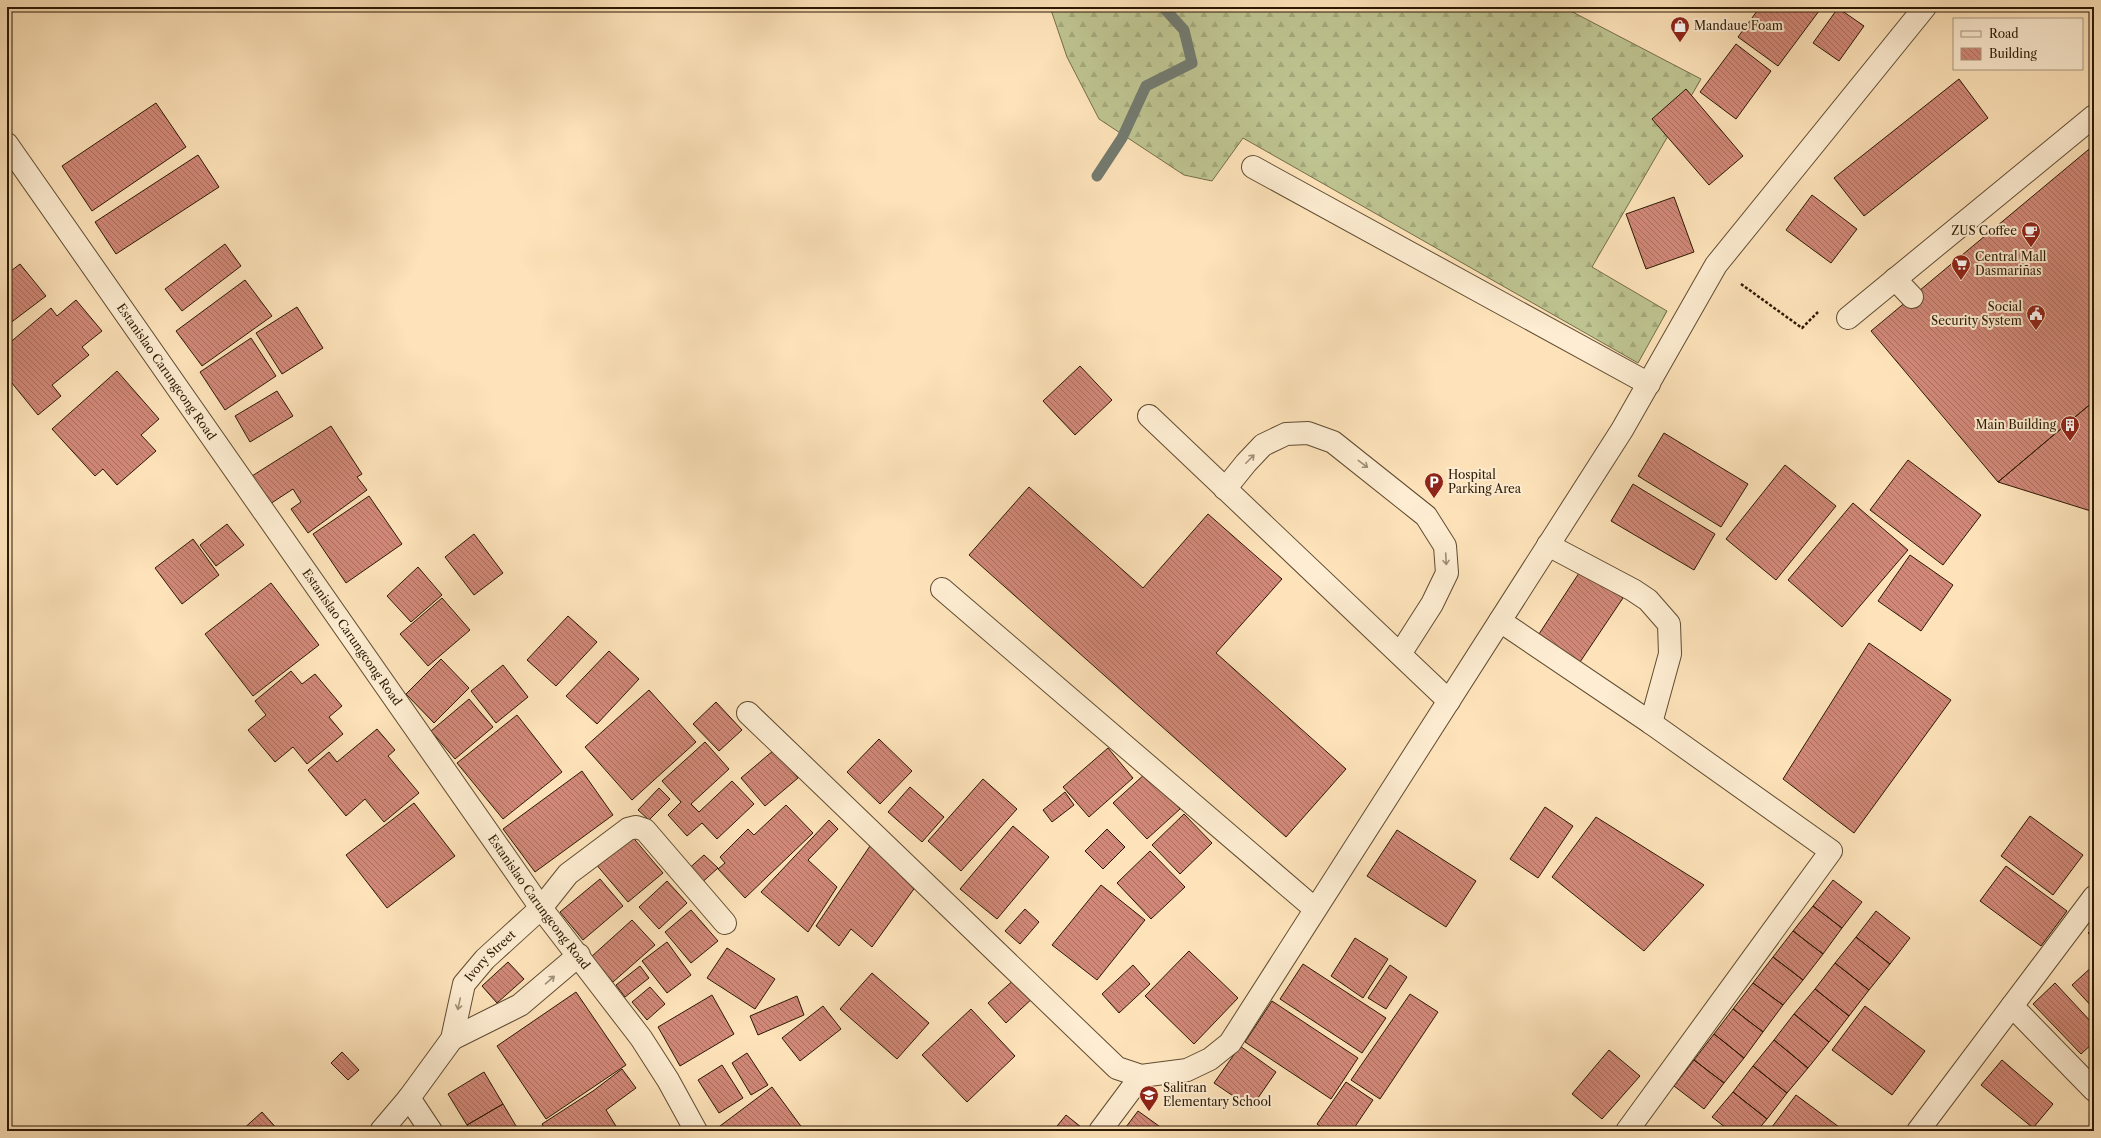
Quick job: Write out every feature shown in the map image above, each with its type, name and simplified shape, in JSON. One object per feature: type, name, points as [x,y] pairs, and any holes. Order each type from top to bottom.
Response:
[{"type":"street","points":[[748,713],[1117,1068],[1141,1076],[1187,1070],[1210,1059],[1230,1043],[1449,701],[1649,384],[1716,266],[1925,7]]},
{"type":"street","points":[[1848,318],[2094,116]]},
{"type":"street","name":"Estanislao Carungcong Road","points":[[7,144],[541,908],[641,1038],[668,1080],[696,1131]]},
{"type":"street","points":[[1253,167],[1649,384]]},
{"type":"street","points":[[1895,279],[1912,297]]},
{"type":"street","points":[[1149,416],[1449,701]]},
{"type":"street","points":[[1226,489],[1246,463],[1263,445],[1286,434],[1308,433],[1333,442],[1426,516],[1445,546],[1446,573],[1432,604],[1400,654]]},
{"type":"street","points":[[1548,545],[1633,590],[1648,600],[1669,624],[1670,654],[1651,723]]},
{"type":"street","points":[[942,589],[1315,909]]},
{"type":"street","points":[[1500,621],[1651,723],[1831,851],[1627,1131]]},
{"type":"street","name":"Ivory Street","points":[[381,1131],[409,1098],[452,1039],[464,984],[485,959],[541,908],[568,874],[628,829],[636,827],[645,830],[725,923]]},
{"type":"street","points":[[1918,1131],[2094,897]]},
{"type":"street","name":"Ivory Street","points":[[452,1039],[520,1005],[578,955]]},
{"type":"street","points":[[2012,1006],[2094,1090]]},
{"type":"street","points":[[1100,1131],[1141,1076]]},
{"type":"street","points":[[409,1098],[431,1131]]},
{"type":"path","points":[[1716,266],[1802,328],[1811,319]]},
{"type":"green space","points":[[1050,7],[1563,7],[1701,79],[1592,267],[1667,311],[1638,363],[1243,138],[1212,181],[1184,175],[1099,119],[1067,57]]},
{"type":"building","points":[[1760,7],[1822,7],[1778,66],[1738,37]]},
{"type":"building","points":[[1838,8],[1864,26],[1839,61],[1813,43]]},
{"type":"building","points":[[1736,44],[1771,71],[1736,119],[1700,92]]},
{"type":"building","points":[[1959,79],[1988,118],[1864,216],[1834,178]]},
{"type":"building","points":[[1686,89],[1743,156],[1709,185],[1652,119]]},
{"type":"building","points":[[156,103],[186,147],[92,211],[62,166]]},
{"type":"building","points":[[2094,145],[2094,401],[1998,482],[1871,331]]},
{"type":"building","points":[[198,155],[219,187],[116,254],[95,222]]},
{"type":"building","points":[[1812,195],[1857,229],[1831,263],[1786,230]]},
{"type":"building","points":[[1674,197],[1694,252],[1646,269],[1626,214]]},
{"type":"building","points":[[225,244],[241,266],[182,311],[165,289]]},
{"type":"building","points":[[20,264],[46,296],[9,324],[7,322],[7,274]]},
{"type":"building","points":[[245,280],[272,316],[202,366],[176,331]]},
{"type":"building","points":[[76,300],[102,331],[82,347],[89,355],[52,385],[61,396],[38,415],[7,377],[7,345],[51,308],[57,316]]},
{"type":"building","points":[[297,307],[323,348],[282,374],[256,333]]},
{"type":"building","points":[[251,338],[276,376],[225,410],[200,372]]},
{"type":"building","points":[[1080,366],[1112,400],[1075,435],[1043,401]]},
{"type":"building","points":[[117,371],[159,419],[141,435],[156,451],[117,485],[103,469],[95,476],[52,429]]},
{"type":"building","points":[[277,391],[293,416],[250,442],[235,416]]},
{"type":"building","name":"Main Building","points":[[2094,401],[2094,512],[1998,482]]},
{"type":"building","points":[[331,426],[362,474],[357,477],[367,490],[308,533],[291,509],[301,502],[293,489],[270,504],[252,476]]},
{"type":"building","points":[[1664,433],[1748,484],[1721,527],[1638,476]]},
{"type":"building","points":[[1908,460],[1981,515],[1943,565],[1870,510]]},
{"type":"building","points":[[1785,465],[1836,506],[1776,580],[1726,539]]},
{"type":"building","points":[[1633,484],[1715,534],[1694,570],[1611,521]]},
{"type":"building","points":[[1029,487],[1143,588],[1208,514],[1282,579],[1216,653],[1346,769],[1286,837],[969,555]]},
{"type":"building","points":[[369,496],[402,544],[346,583],[313,534]]},
{"type":"building","points":[[1853,503],[1908,550],[1842,627],[1788,580]]},
{"type":"building","points":[[227,524],[244,545],[216,566],[200,545]]},
{"type":"building","points":[[474,534],[503,573],[474,595],[445,557]]},
{"type":"building","points":[[193,539],[219,575],[182,604],[155,568]]},
{"type":"building","points":[[1910,555],[1953,585],[1921,631],[1878,601]]},
{"type":"building","points":[[418,567],[442,595],[411,622],[387,596]]},
{"type":"building","points":[[1581,570],[1623,598],[1578,665],[1537,637]]},
{"type":"building","points":[[271,583],[319,645],[253,696],[205,634]]},
{"type":"building","points":[[442,598],[470,630],[428,666],[400,634]]},
{"type":"building","points":[[568,616],[597,642],[556,686],[527,660]]},
{"type":"building","points":[[1869,643],[1951,700],[1854,833],[1783,779]]},
{"type":"building","points":[[609,651],[639,679],[597,724],[566,696]]},
{"type":"building","points":[[441,659],[469,688],[434,723],[406,694]]},
{"type":"building","points":[[503,665],[528,697],[496,723],[471,691]]},
{"type":"building","points":[[291,671],[302,684],[315,674],[342,706],[329,717],[343,734],[307,764],[293,747],[275,762],[248,730],[266,715],[255,701]]},
{"type":"building","points":[[649,690],[696,742],[632,800],[585,747]]},
{"type":"building","points":[[469,699],[493,727],[455,759],[431,731]]},
{"type":"building","points":[[716,702],[742,730],[719,751],[693,724]]},
{"type":"building","points":[[517,715],[562,772],[503,819],[457,763]]},
{"type":"building","points":[[377,729],[395,750],[388,756],[419,793],[384,822],[365,799],[346,816],[308,770],[329,752],[337,762]]},
{"type":"building","points":[[879,739],[912,771],[880,804],[847,772]]},
{"type":"building","points":[[705,742],[729,769],[691,804],[699,812],[732,781],[754,804],[717,839],[702,823],[687,836],[668,815],[681,802],[662,781]]},
{"type":"building","points":[[1108,748],[1133,778],[1089,817],[1063,787]]},
{"type":"building","points":[[774,750],[798,778],[765,806],[741,778]]},
{"type":"building","points":[[582,771],[613,815],[535,872],[503,829]]},
{"type":"building","points":[[1146,773],[1180,809],[1147,839],[1113,803]]},
{"type":"building","points":[[983,779],[1017,809],[961,871],[928,841]]},
{"type":"building","points":[[910,787],[944,817],[922,842],[888,812]]},
{"type":"building","points":[[659,788],[670,799],[649,820],[638,810]]},
{"type":"building","points":[[1065,792],[1074,805],[1052,822],[1043,810]]},
{"type":"building","points":[[414,803],[455,856],[387,908],[346,855]]},
{"type":"building","points":[[786,805],[813,833],[745,898],[718,869],[725,863],[720,857],[748,829],[754,835]]},
{"type":"building","points":[[1545,807],[1573,826],[1538,878],[1510,859]]},
{"type":"building","points":[[1184,814],[1212,843],[1180,874],[1152,845]]},
{"type":"building","points":[[2030,816],[2083,855],[2053,895],[2001,856]]},
{"type":"building","points":[[1596,817],[1704,885],[1644,951],[1552,877]]},
{"type":"building","points":[[829,820],[838,829],[808,860],[837,887],[808,932],[761,892]]},
{"type":"building","points":[[1013,826],[1049,857],[997,919],[960,889]]},
{"type":"building","points":[[1107,829],[1125,847],[1103,869],[1085,851]]},
{"type":"building","points":[[1397,830],[1476,881],[1446,927],[1367,876]]},
{"type":"building","points":[[630,834],[663,873],[628,902],[595,863]]},
{"type":"building","points":[[870,846],[916,886],[872,947],[851,929],[839,946],[816,926]]},
{"type":"building","points":[[1150,851],[1185,887],[1151,919],[1117,883]]},
{"type":"building","points":[[704,855],[718,868],[698,886],[685,872]]},
{"type":"building","points":[[2006,866],[2067,911],[2041,946],[1980,901]]},
{"type":"building","points":[[600,879],[623,906],[583,940],[560,912]]},
{"type":"building","points":[[1833,880],[1862,902],[1842,928],[1813,906]]},
{"type":"building","points":[[667,881],[687,903],[659,929],[639,907]]},
{"type":"building","points":[[1101,885],[1145,920],[1097,980],[1052,945]]},
{"type":"building","points":[[1813,906],[1842,928],[1823,954],[1793,931]]},
{"type":"building","points":[[1025,909],[1039,922],[1020,944],[1005,931]]},
{"type":"building","points":[[691,910],[718,941],[691,963],[665,932]]},
{"type":"building","points":[[1876,911],[1910,938],[1890,964],[1856,937]]},
{"type":"building","points":[[632,920],[655,945],[613,982],[591,957]]},
{"type":"building","points":[[2094,927],[2094,938],[2088,933]]},
{"type":"building","points":[[1793,931],[1823,954],[1803,980],[1773,957]]},
{"type":"building","points":[[1856,937],[1890,964],[1869,990],[1835,963]]},
{"type":"building","points":[[1355,938],[1388,959],[1363,998],[1331,976]]},
{"type":"building","points":[[667,942],[691,975],[667,993],[642,961]]},
{"type":"building","points":[[727,948],[775,979],[755,1009],[707,978]]},
{"type":"building","points":[[1189,951],[1238,998],[1194,1044],[1145,996]]},
{"type":"building","points":[[1773,957],[1803,980],[1783,1005],[1753,983]]},
{"type":"building","points":[[508,962],[524,979],[497,1003],[482,986]]},
{"type":"building","points":[[1835,963],[1869,990],[1849,1016],[1815,989]]},
{"type":"building","points":[[1303,964],[1386,1018],[1362,1053],[1280,999]]},
{"type":"building","points":[[1133,965],[1150,984],[1119,1013],[1102,994]]},
{"type":"building","points":[[1390,965],[1407,977],[1386,1009],[1368,998]]},
{"type":"building","points":[[2094,965],[2094,1009],[2072,985]]},
{"type":"building","points":[[640,966],[649,978],[625,997],[616,985]]},
{"type":"building","points":[[872,973],[929,1023],[897,1059],[840,1009]]},
{"type":"building","points":[[1017,977],[1035,996],[1006,1023],[988,1003]]},
{"type":"building","points":[[1753,983],[1783,1005],[1763,1032],[1733,1009]]},
{"type":"building","points":[[2055,983],[2094,1025],[2094,1042],[2081,1054],[2033,1004]]},
{"type":"building","points":[[650,987],[665,1004],[647,1020],[632,1002]]},
{"type":"building","points":[[1815,989],[1849,1016],[1829,1042],[1794,1014]]},
{"type":"building","points":[[576,992],[626,1065],[546,1119],[497,1046]]},
{"type":"building","points":[[1410,994],[1438,1012],[1380,1099],[1351,1080]]},
{"type":"building","points":[[712,995],[734,1034],[680,1066],[658,1027]]},
{"type":"building","points":[[797,996],[804,1015],[758,1035],[750,1016]]},
{"type":"building","points":[[1272,1001],[1358,1058],[1331,1099],[1245,1042]]},
{"type":"building","points":[[823,1006],[841,1029],[800,1061],[782,1038]]},
{"type":"building","points":[[1865,1006],[1925,1051],[1892,1095],[1832,1050]]},
{"type":"building","points":[[971,1009],[1015,1056],[967,1102],[922,1055]]},
{"type":"building","points":[[1733,1009],[1763,1032],[1744,1058],[1714,1034]]},
{"type":"building","points":[[1794,1014],[1829,1042],[1808,1068],[1774,1040]]},
{"type":"building","points":[[1714,1034],[1744,1058],[1724,1083],[1694,1060]]},
{"type":"building","points":[[1774,1040],[1808,1068],[1787,1093],[1753,1066]]},
{"type":"building","points":[[1240,1046],[1276,1072],[1251,1108],[1214,1083]]},
{"type":"building","points":[[1609,1050],[1640,1076],[1602,1119],[1572,1094]]},
{"type":"building","points":[[342,1052],[359,1070],[348,1080],[331,1063]]},
{"type":"building","points":[[747,1053],[768,1085],[751,1095],[732,1063]]},
{"type":"building","points":[[1694,1060],[1724,1083],[1704,1109],[1674,1086]]},
{"type":"building","points":[[2002,1060],[2053,1104],[2033,1128],[1981,1085]]},
{"type":"building","points":[[722,1065],[743,1098],[719,1113],[698,1080]]},
{"type":"building","points":[[1753,1066],[1787,1093],[1767,1119],[1733,1092]]},
{"type":"building","points":[[622,1069],[636,1088],[606,1110],[619,1131],[546,1131],[542,1124],[593,1091]]},
{"type":"building","points":[[484,1072],[503,1104],[467,1125],[448,1094]]},
{"type":"building","points":[[1346,1082],[1373,1100],[1352,1131],[1326,1131],[1317,1124]]},
{"type":"building","points":[[772,1087],[803,1129],[800,1131],[717,1131],[716,1129]]},
{"type":"building","points":[[1733,1092],[1767,1119],[1757,1131],[1730,1131],[1712,1117]]},
{"type":"building","points":[[1796,1095],[1839,1127],[1836,1131],[1769,1131]]},
{"type":"building","points":[[503,1104],[519,1131],[471,1131],[467,1125]]},
{"type":"building","points":[[1138,1111],[1166,1131],[1123,1131]]},
{"type":"building","points":[[262,1112],[279,1131],[241,1131]]},
{"type":"building","points":[[1066,1115],[1086,1131],[1053,1131]]},
{"type":"waterway","points":[[1097,176],[1122,138],[1146,86],[1192,63],[1184,30],[1163,7]]},
{"type":"place","name":"Mandaue Foam","points":[[1680,43]]},
{"type":"place","name":"ZUS Coffee","points":[[2031,248]]},
{"type":"place","name":"Central Mall Dasmariñas","points":[[1961,281]]},
{"type":"place","name":"Social Security System","points":[[2036,331]]},
{"type":"place","name":"Main Building","points":[[2070,442]]},
{"type":"place","name":"Hospital Parking Area","points":[[1434,499]]},
{"type":"place","name":"Salitran Elementary School","points":[[1149,1112]]}]
